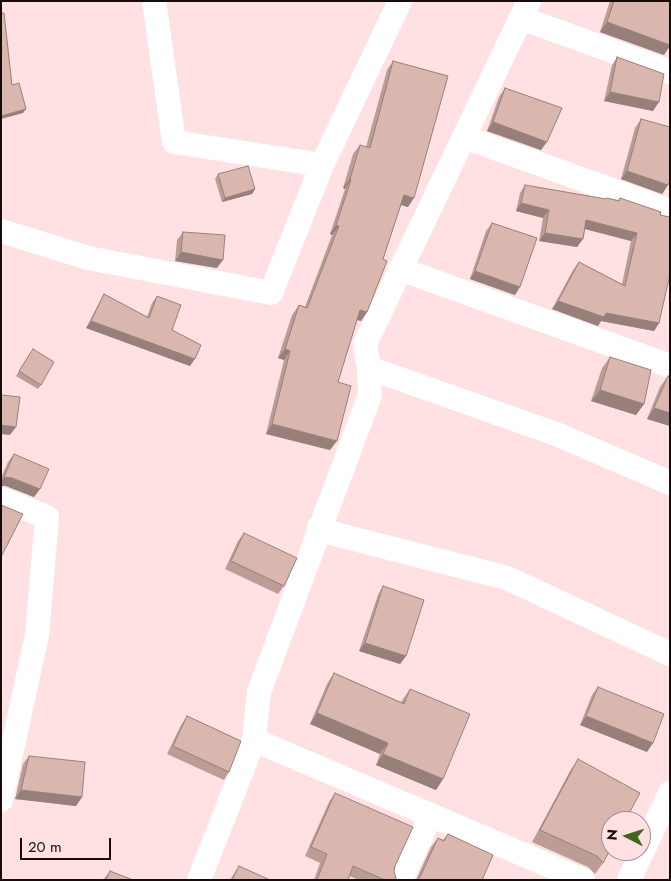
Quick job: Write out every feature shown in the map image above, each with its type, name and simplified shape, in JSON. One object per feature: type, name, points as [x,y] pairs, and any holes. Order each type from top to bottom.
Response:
[{"type":"street","points":[[154,1],[174,142],[322,165]]},
{"type":"street","points":[[1,231],[88,258],[271,293],[322,165],[400,1]]},
{"type":"street","points":[[199,880],[254,740],[259,692],[370,395],[369,368],[365,344],[525,10],[670,72]]},
{"type":"street","points":[[464,137],[670,211]]},
{"type":"street","points":[[400,269],[670,366]]},
{"type":"street","points":[[369,368],[556,434],[670,483]]},
{"type":"street","points":[[1,499],[47,517],[36,634],[1,800]]},
{"type":"street","points":[[319,528],[506,578],[670,654]]},
{"type":"street","points":[[254,740],[583,880]]},
{"type":"street","points":[[629,880],[670,793]]},
{"type":"street","points":[[401,880],[431,815]]},
{"type":"building","points":[[614,1],[670,1],[670,45],[607,22]]},
{"type":"building","points":[[1,13],[4,13],[12,85],[19,83],[26,109],[1,116]]},
{"type":"building","points":[[617,57],[664,74],[659,102],[610,92]]},
{"type":"building","points":[[393,61],[448,76],[414,198],[404,195],[383,259],[387,261],[367,312],[360,310],[338,382],[351,386],[337,441],[272,424],[290,351],[285,349],[299,305],[307,308],[339,226],[336,225],[360,145],[370,148]]},
{"type":"building","points":[[505,88],[562,108],[547,142],[493,122]]},
{"type":"building","points":[[641,119],[670,127],[670,180],[668,185],[627,171]]},
{"type":"building","points":[[248,166],[255,189],[225,198],[218,174]]},
{"type":"building","points":[[525,185],[619,201],[620,198],[661,212],[660,215],[670,217],[670,274],[659,323],[606,313],[604,317],[558,301],[579,262],[625,286],[637,233],[586,220],[583,239],[545,233],[549,210],[521,203]]},
{"type":"building","points":[[492,223],[537,238],[520,287],[475,271]]},
{"type":"building","points":[[183,232],[225,235],[223,260],[181,252]]},
{"type":"building","points":[[104,294],[149,318],[157,296],[181,305],[172,330],[201,345],[195,359],[91,321]]},
{"type":"building","points":[[33,349],[54,362],[41,385],[19,371]]},
{"type":"building","points":[[610,357],[651,370],[644,404],[600,390]]},
{"type":"building","points":[[668,376],[670,377],[670,413],[654,408]]},
{"type":"building","points":[[1,395],[20,397],[16,427],[1,425]]},
{"type":"building","points":[[14,454],[49,469],[40,489],[12,478],[4,477]]},
{"type":"building","points":[[1,505],[23,514],[1,557]]},
{"type":"building","points":[[244,533],[297,558],[284,586],[231,561]]},
{"type":"building","points":[[383,586],[424,600],[406,656],[365,643]]},
{"type":"building","points":[[334,673],[404,704],[410,689],[470,714],[443,779],[383,754],[388,743],[317,713]]},
{"type":"building","points":[[598,687],[664,714],[653,743],[586,716]]},
{"type":"building","points":[[187,716],[241,741],[229,772],[173,746]]},
{"type":"building","points":[[29,756],[85,762],[82,797],[21,790]]},
{"type":"building","points":[[578,759],[640,793],[630,811],[601,811],[601,861],[597,856],[540,830]]},
{"type":"building","points":[[335,793],[413,827],[395,866],[394,872],[397,880],[385,880],[353,866],[348,880],[317,880],[327,854],[311,847]]},
{"type":"building","points":[[448,834],[493,855],[482,880],[417,880],[438,838],[444,841]]},
{"type":"building","points":[[239,866],[270,880],[232,880]]},
{"type":"building","points":[[110,871],[133,880],[106,880]]}]
